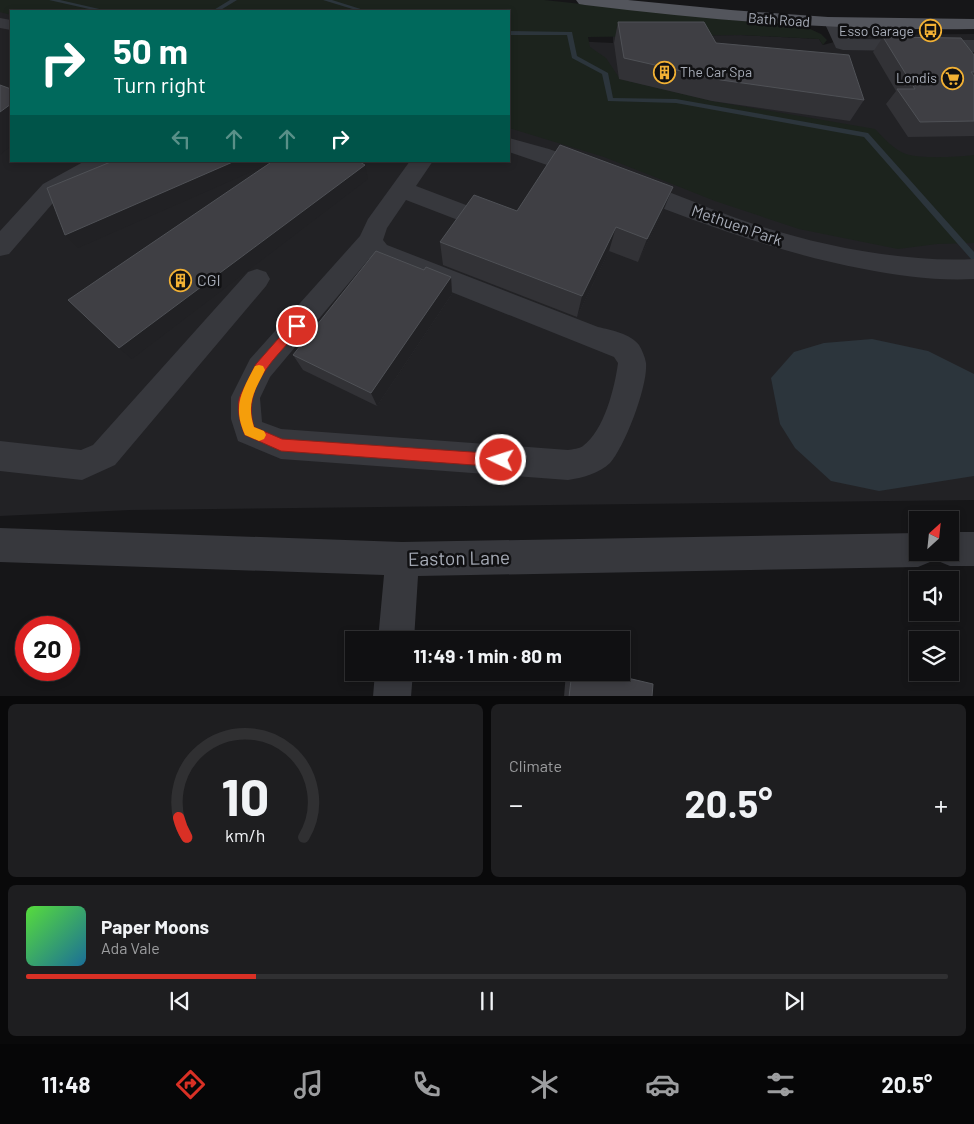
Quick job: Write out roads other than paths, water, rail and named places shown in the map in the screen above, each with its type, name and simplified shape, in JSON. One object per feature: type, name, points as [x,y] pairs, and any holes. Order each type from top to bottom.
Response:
[{"type":"main road","name":"Bath Road","points":[[585,0],[701,14],[834,24],[974,24]]},
{"type":"street","points":[[834,24],[843,44],[974,46]]},
{"type":"street","name":"Methuen Park","points":[[510,145],[542,154],[711,218],[785,242],[832,254],[915,269],[948,271],[974,269]]},
{"type":"street","points":[[0,247],[51,190],[82,171],[104,162]]},
{"type":"street","points":[[370,241],[378,252],[387,256],[596,338],[616,343],[630,354],[633,367],[614,431],[601,451],[585,463],[568,465],[281,444],[249,430],[246,419],[245,397],[260,368],[370,241],[376,225],[422,162]]},
{"type":"street","points":[[402,189],[458,211]]},
{"type":"street","points":[[0,456],[82,465],[104,454],[257,279]]},
{"type":"street","name":"Easton Lane","points":[[0,545],[402,559],[909,550]]},
{"type":"street","points":[[959,549],[974,549]]},
{"type":"street","points":[[397,631],[402,559]]},
{"type":"street","points":[[392,696],[393,681]]},
{"type":"waterway","points":[[52,0],[100,10]]},
{"type":"waterway","points":[[217,10],[234,0]]},
{"type":"waterway","points":[[326,0],[361,10]]},
{"type":"waterway","points":[[510,33],[570,33],[574,57],[605,73],[610,100],[676,101],[866,135],[974,257]]},
{"type":"place","name":"Esso Garage","points":[[930,31]]},
{"type":"place","name":"The Car Spa","points":[[664,72]]},
{"type":"place","name":"Londis","points":[[953,78]]},
{"type":"place","name":"CGI","points":[[181,280]]}]
